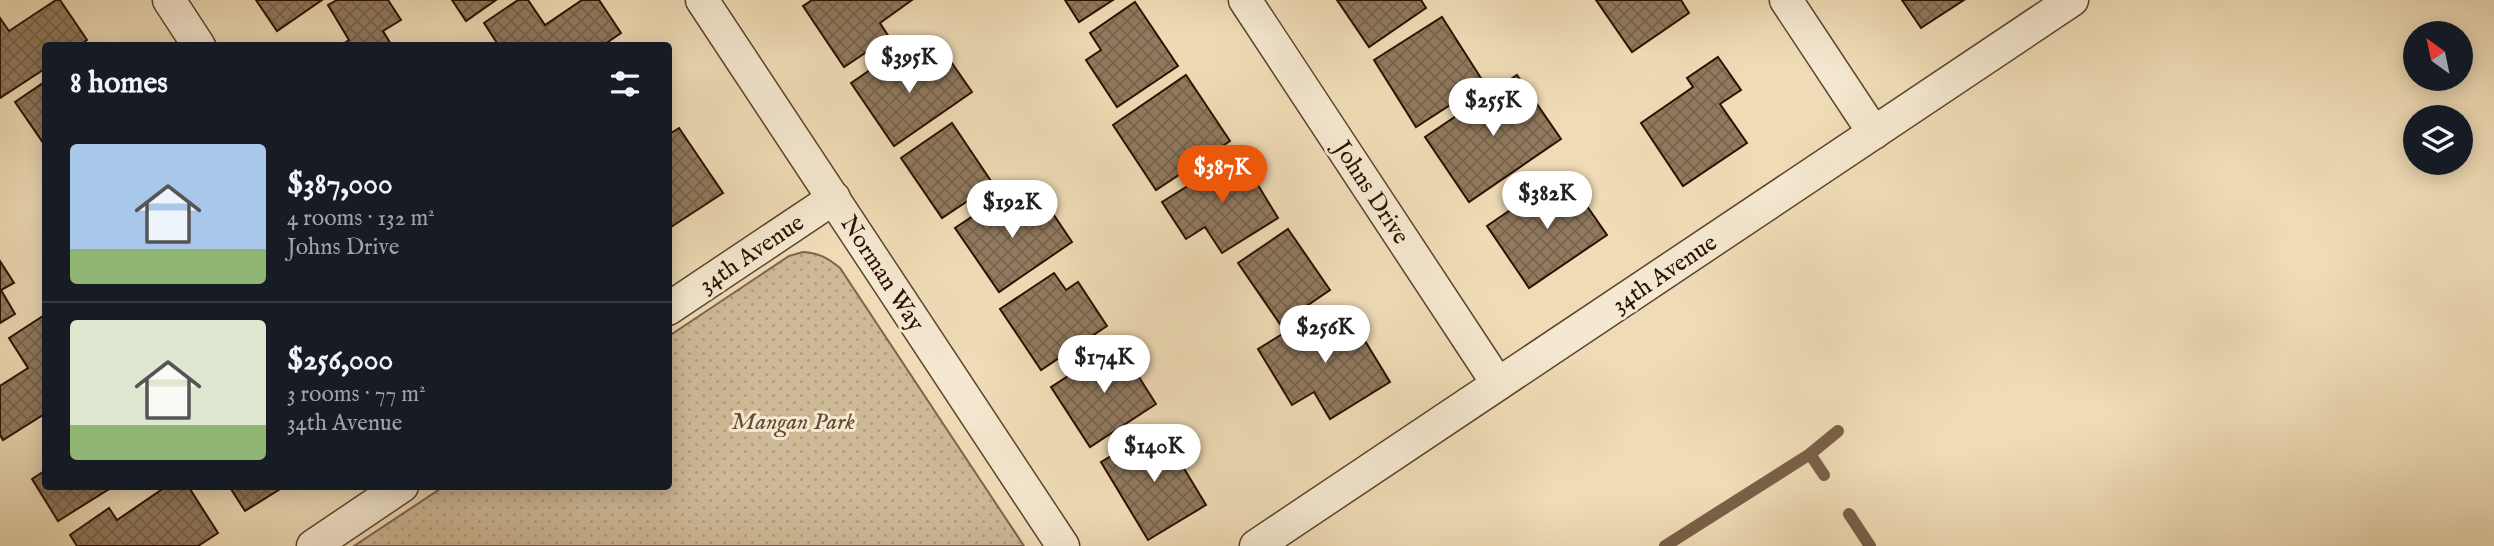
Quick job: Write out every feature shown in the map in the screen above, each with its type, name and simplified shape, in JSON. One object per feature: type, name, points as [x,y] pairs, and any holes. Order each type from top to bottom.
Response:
[{"type":"street","points":[[169,0],[196,42]]},
{"type":"street","name":"Norman Way","points":[[702,0],[1063,546]]},
{"type":"street","name":"Johns Drive","points":[[1245,0],[1499,384]]},
{"type":"street","points":[[1786,0],[1874,133]]},
{"type":"street","name":"34th Avenue","points":[[1256,546],[2072,0]]},
{"type":"street","name":"34th Avenue","points":[[672,306],[834,198]]},
{"type":"street","points":[[313,546],[396,490]]},
{"type":"green space","name":"Mangan Park","points":[[803,252],[814,254],[840,268],[1024,546],[354,546],[438,490],[672,490],[672,334],[789,256]]},
{"type":"building","points":[[60,0],[87,40],[42,42],[42,71],[0,98],[0,18],[9,31]]},
{"type":"building","points":[[256,0],[322,0],[277,31]]},
{"type":"building","points":[[337,0],[388,0],[401,20],[383,31],[390,42],[346,42],[349,40],[328,5]]},
{"type":"building","points":[[452,0],[496,0],[466,21]]},
{"type":"building","points":[[518,0],[528,0],[545,25],[582,0],[599,0],[621,33],[608,42],[496,42],[484,23]]},
{"type":"building","points":[[812,0],[912,0],[880,23],[889,37],[844,67],[803,6]]},
{"type":"building","points":[[1065,0],[1113,0],[1079,22]]},
{"type":"building","points":[[1337,0],[1421,0],[1426,8],[1369,47]]},
{"type":"building","points":[[1596,0],[1681,0],[1689,13],[1632,52]]},
{"type":"building","points":[[1902,0],[1964,0],[1921,28]]},
{"type":"building","points":[[1135,2],[1178,66],[1117,107],[1086,60],[1101,50],[1090,33]]},
{"type":"building","points":[[1442,17],[1484,83],[1416,127],[1374,60]]},
{"type":"building","points":[[898,51],[918,80],[949,59],[972,92],[894,146],[851,83]]},
{"type":"building","points":[[1718,57],[1741,90],[1720,104],[1747,143],[1683,186],[1641,123],[1693,87],[1687,78]]},
{"type":"building","points":[[1186,75],[1230,141],[1156,190],[1113,125]]},
{"type":"building","points":[[1517,75],[1561,139],[1469,202],[1425,137]]},
{"type":"building","points":[[42,84],[42,141],[15,102]]},
{"type":"building","points":[[952,123],[993,184],[942,218],[901,158]]},
{"type":"building","points":[[679,128],[723,193],[672,226],[672,132]]},
{"type":"building","points":[[1239,154],[1278,218],[1222,253],[1205,227],[1186,239],[1162,202]]},
{"type":"building","points":[[1564,173],[1607,235],[1529,288],[1487,226]]},
{"type":"building","points":[[1006,194],[1020,215],[1043,199],[1072,242],[999,292],[955,228]]},
{"type":"building","points":[[1288,229],[1330,290],[1280,324],[1238,263]]},
{"type":"building","points":[[0,261],[14,283],[1,290],[15,314],[0,323]]},
{"type":"building","points":[[1054,273],[1066,290],[1078,282],[1107,326],[1041,370],[1000,309]]},
{"type":"building","points":[[1348,313],[1390,382],[1330,419],[1314,392],[1292,405],[1258,349],[1300,323],[1309,336]]},
{"type":"building","points":[[42,317],[42,416],[3,440],[0,435],[0,386],[28,368],[9,338]]},
{"type":"building","points":[[1118,344],[1156,404],[1090,447],[1051,387]]},
{"type":"building","points":[[1159,427],[1206,505],[1148,540],[1101,462]]},
{"type":"building","points":[[42,473],[42,490],[108,490],[58,521],[32,479]]},
{"type":"building","points":[[161,490],[191,490],[218,533],[198,546],[77,546],[70,535],[109,508],[117,520]]},
{"type":"building","points":[[232,490],[279,490],[245,511]]},
{"type":"waterway","points":[[1665,546],[1810,454],[1838,431]]},
{"type":"waterway","points":[[1810,454],[1824,475]]},
{"type":"waterway","points":[[1849,514],[1870,546]]}]
